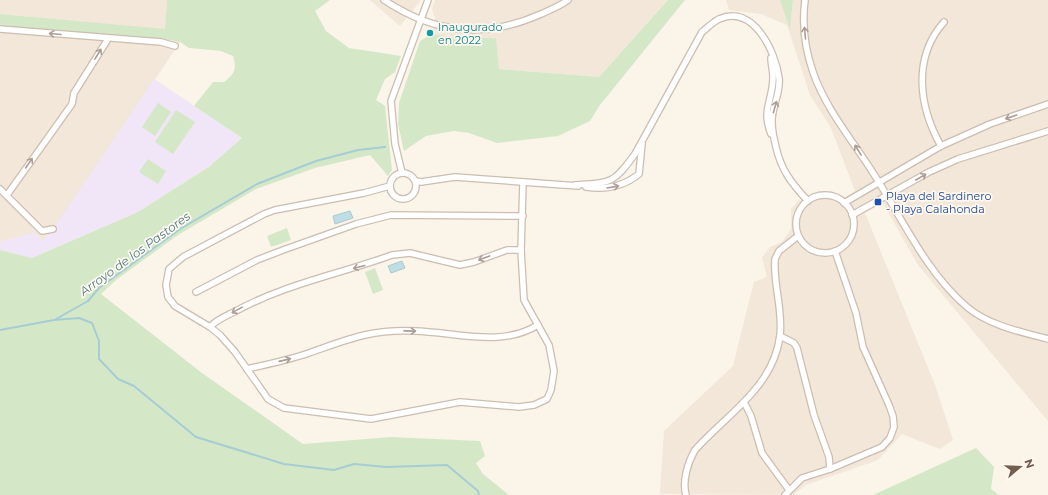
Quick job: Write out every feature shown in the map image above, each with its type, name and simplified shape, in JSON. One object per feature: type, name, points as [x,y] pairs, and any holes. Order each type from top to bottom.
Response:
[{"type":"street","points":[[384,0],[420,21],[450,28],[498,29],[523,22],[568,0]]},
{"type":"street","points":[[402,173],[395,144],[391,101],[428,0]]},
{"type":"street","points":[[805,0],[803,12],[808,55],[819,88],[927,262],[968,308],[983,317],[1017,331],[1048,339]]},
{"type":"street","points":[[416,181],[421,182],[455,177],[575,185],[600,184],[614,179],[627,165],[644,138],[702,32],[718,19],[732,16],[746,18],[758,30],[768,44],[779,78],[779,95],[772,122],[776,145]]},
{"type":"street","points":[[941,146],[927,115],[921,86],[922,70],[928,49],[934,35],[944,22]]},
{"type":"street","points":[[0,29],[108,39],[161,42],[175,46]]},
{"type":"street","points":[[7,195],[72,104],[74,93],[108,39]]},
{"type":"street","points":[[768,44],[773,78],[767,107],[767,122],[784,172],[793,186],[808,200]]},
{"type":"street","points":[[844,203],[941,146],[990,124],[1048,104]]},
{"type":"street","points":[[852,215],[929,172],[958,159],[1048,131]]},
{"type":"street","points":[[575,185],[599,189],[629,182],[639,174],[644,138]]},
{"type":"street","points":[[402,173],[410,174],[416,181],[417,189],[413,196],[406,200],[398,199],[392,194],[390,186],[394,177],[402,173]]},
{"type":"street","points":[[390,186],[364,193],[270,212],[183,258],[169,269],[166,286],[168,297],[175,306],[210,327],[220,335],[268,399],[284,408],[371,419],[460,402],[519,407],[534,406],[547,399],[551,390],[554,371],[549,345],[524,300],[521,250],[523,182]]},
{"type":"street","points":[[0,189],[42,231],[53,229]]},
{"type":"street","points":[[826,195],[836,198],[844,203],[852,215],[853,230],[847,243],[835,251],[824,253],[813,251],[804,245],[798,236],[796,226],[797,216],[801,208],[808,200],[817,196],[826,195]]},
{"type":"street","points":[[196,292],[257,260],[356,224],[391,215],[523,216]]},
{"type":"street","points":[[686,495],[685,483],[689,459],[702,442],[761,384],[774,356],[780,336],[780,312],[775,259],[779,251],[798,236]]},
{"type":"street","points":[[210,327],[217,321],[254,301],[279,290],[392,256],[410,253],[460,265],[474,262],[507,250],[521,250]]},
{"type":"street","points":[[744,402],[751,416],[762,453],[787,493],[802,478],[830,469],[882,447],[890,438],[894,428],[893,416],[863,347],[856,313],[835,251]]},
{"type":"street","points":[[247,369],[291,359],[355,336],[385,330],[417,330],[458,336],[484,337],[527,331],[538,325]]},
{"type":"street","points":[[780,336],[794,343],[797,348],[814,415],[829,457],[830,469]]},
{"type":"shaded area","points":[[0,0],[167,0],[165,30],[0,14]]},
{"type":"shaded area","points":[[370,0],[421,0],[400,26]]},
{"type":"shaded area","points":[[435,0],[668,0],[599,77],[499,69],[462,38],[432,34],[435,19],[432,9]]},
{"type":"shaded area","points":[[726,0],[780,0],[790,30],[793,0],[1048,0],[1048,421],[918,265],[883,203],[865,213],[935,385],[953,440],[940,449],[902,434],[878,460],[806,485],[793,495],[660,494],[664,431],[733,366],[754,282],[767,277],[762,258],[770,247],[782,242],[791,229],[791,209],[799,200],[826,191],[844,198],[855,191],[831,128],[810,95],[787,25],[761,14],[729,10]]},
{"type":"shaded area","points":[[0,26],[180,42],[60,221],[42,241],[35,232],[0,242]]},
{"type":"shaded area","points":[[154,79],[242,138],[217,161],[138,212],[32,258],[0,250],[0,242],[35,232],[42,241],[53,229]]},
{"type":"green space","points":[[167,0],[330,0],[315,11],[326,31],[349,48],[401,56],[395,72],[385,79],[376,100],[385,106],[392,170],[388,176],[370,155],[315,168],[256,189],[178,235],[116,280],[101,294],[202,373],[303,444],[391,437],[480,441],[485,456],[476,463],[483,474],[509,495],[0,495],[0,250],[32,258],[138,212],[210,166],[242,138],[194,106],[213,82],[224,82],[231,76],[235,68],[233,56],[221,51],[189,48],[180,42],[164,39],[0,26],[0,14],[165,29]]},
{"type":"green space","points":[[668,0],[685,0],[600,105],[590,121],[558,136],[497,143],[469,133],[454,131],[426,136],[404,151],[398,124],[399,103],[420,41],[432,34],[462,38],[496,38],[499,69],[599,77]]},
{"type":"green space","points":[[780,0],[793,0],[790,30]]},
{"type":"green space","points":[[158,103],[171,112],[155,136],[142,127]]},
{"type":"green space","points":[[176,110],[195,122],[173,154],[155,142]]},
{"type":"green space","points":[[148,159],[166,171],[158,184],[139,172]]},
{"type":"green space","points":[[287,228],[291,240],[271,247],[267,236]]},
{"type":"green space","points":[[375,268],[383,290],[373,294],[365,272]]},
{"type":"green space","points":[[976,448],[994,467],[991,489],[999,495],[873,495]]},
{"type":"water","points":[[350,211],[353,218],[335,224],[333,216]]},
{"type":"water","points":[[402,261],[405,268],[391,273],[388,266]]},
{"type":"waterway","name":"Arroyo de los Pastores","points":[[56,319],[88,301],[99,288],[180,229],[257,184],[316,161],[358,150],[385,147]]},
{"type":"waterway","name":"Arroyo de los Pastores","points":[[0,330],[54,320],[79,318],[92,323],[99,341],[99,359],[118,379],[134,386],[196,437],[284,464],[334,470],[354,464],[386,467],[447,465],[478,491],[479,495]]},
{"type":"place","name":"Inaugurado en 2022","points":[[430,33]]},
{"type":"place","name":"Playa del Sardinero - Playa Calahonda","points":[[878,202]]}]
